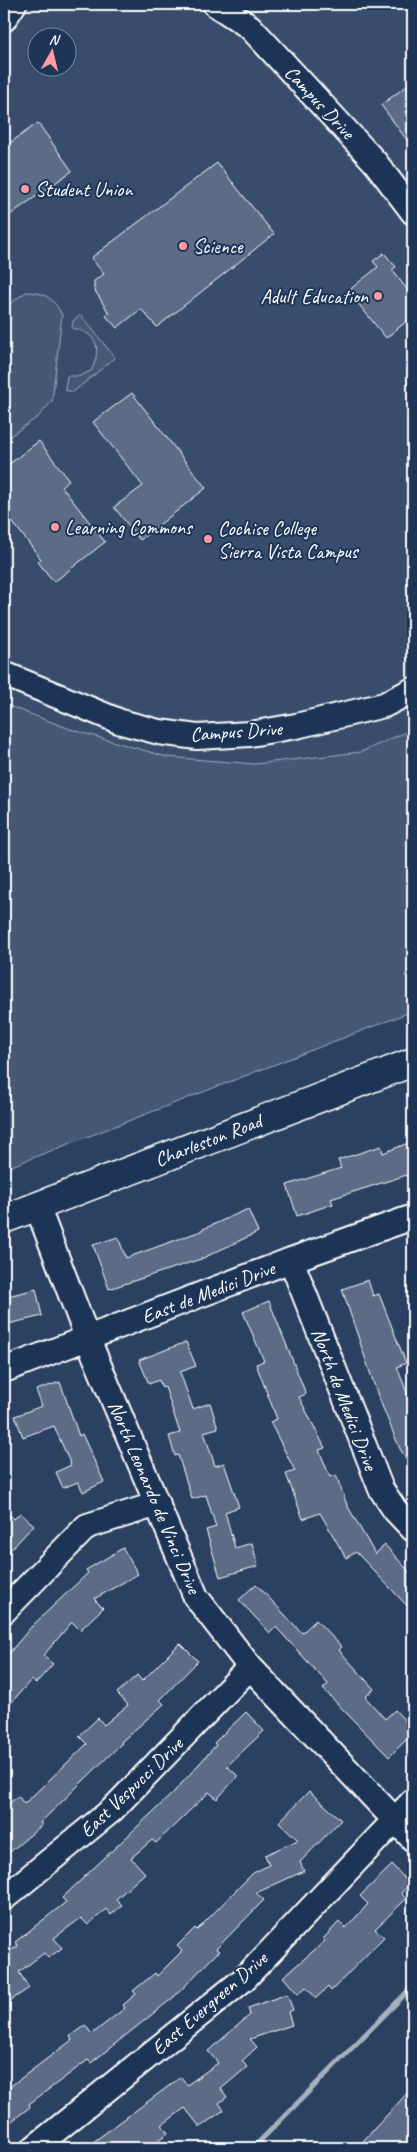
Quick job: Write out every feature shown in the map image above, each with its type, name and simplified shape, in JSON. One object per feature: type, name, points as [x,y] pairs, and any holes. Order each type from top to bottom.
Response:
[{"type":"main road","name":"Charleston Road","points":[[4,1219],[413,1062]]},
{"type":"street","points":[[4,19],[14,4]]},
{"type":"street","name":"Campus Drive","points":[[215,4],[250,27],[375,162],[413,212]]},
{"type":"street","name":"Campus Drive","points":[[4,674],[121,722],[159,732],[197,737],[250,734],[296,726],[384,705],[413,690]]},
{"type":"street","name":"North Leonardo de Vinci Drive","points":[[37,1206],[87,1337],[196,1597],[250,1667],[413,1839]]},
{"type":"street","name":"East de Medici Drive","points":[[4,1370],[291,1260],[413,1217]]},
{"type":"street","name":"North de Medici Drive","points":[[291,1260],[381,1489],[395,1510],[413,1530]]},
{"type":"street","points":[[4,1611],[87,1526],[158,1504]]},
{"type":"street","name":"East Vespucci Drive","points":[[4,1898],[112,1810],[250,1667]]},
{"type":"street","name":"East Evergreen Drive","points":[[34,2148],[244,1979],[413,1801]]},
{"type":"shaded area","name":"Cochise College Sierra Vista Campus","points":[[4,4],[413,4],[413,1011],[4,1169]]},
{"type":"shaded area","points":[[26,292],[38,293],[48,297],[62,315],[52,401],[38,417],[4,440],[4,308]]},
{"type":"shaded area","points":[[81,315],[115,358],[73,392],[65,390],[67,376],[80,376],[91,371],[97,349],[92,338],[81,330],[72,328],[73,321]]},
{"type":"shaded area","points":[[4,704],[70,729],[167,757],[255,764],[361,752],[413,729],[413,1011],[4,1169]]},
{"type":"building","points":[[413,81],[413,148],[381,105]]},
{"type":"building","name":"Student Union","points":[[38,123],[72,171],[4,219],[4,147]]},
{"type":"building","name":"Science","points":[[217,163],[274,234],[157,327],[141,309],[117,328],[106,316],[109,313],[94,289],[94,281],[104,274],[91,258]]},
{"type":"building","name":"Adult Education","points":[[384,253],[396,267],[392,270],[413,297],[413,316],[386,338],[348,291],[378,267],[373,261]]},
{"type":"building","name":"Learning Commons","points":[[132,393],[206,488],[140,540],[114,507],[143,486],[93,422]]},
{"type":"building","name":"Learning Commons","points":[[39,441],[69,480],[61,486],[105,542],[54,582],[38,562],[41,559],[4,511],[4,468]]},
{"type":"building","points":[[413,1141],[413,1173],[331,1199],[333,1204],[297,1216],[287,1185],[341,1168],[338,1160],[381,1146],[383,1153]]},
{"type":"building","points":[[248,1209],[258,1232],[201,1259],[109,1289],[93,1245],[118,1237],[126,1258],[201,1231]]},
{"type":"building","points":[[368,1280],[373,1296],[379,1294],[406,1363],[397,1367],[413,1408],[413,1469],[400,1449],[378,1396],[342,1289]]},
{"type":"building","points":[[36,1289],[42,1316],[4,1325],[4,1297]]},
{"type":"building","points":[[269,1301],[306,1394],[299,1397],[325,1448],[319,1450],[330,1477],[336,1475],[347,1505],[375,1554],[385,1545],[413,1576],[413,1612],[356,1552],[346,1558],[320,1513],[303,1519],[286,1474],[295,1471],[270,1422],[277,1419],[256,1364],[264,1361],[243,1312]]},
{"type":"building","points":[[186,1342],[196,1366],[180,1372],[193,1409],[210,1403],[218,1428],[204,1432],[215,1466],[224,1463],[239,1507],[225,1512],[235,1548],[252,1543],[258,1566],[220,1577],[206,1530],[216,1527],[206,1495],[192,1499],[178,1455],[175,1456],[169,1436],[180,1433],[165,1387],[162,1388],[159,1380],[149,1384],[139,1360]]},
{"type":"building","points":[[60,1382],[79,1436],[82,1434],[104,1482],[83,1492],[78,1482],[63,1488],[56,1472],[71,1465],[54,1426],[23,1437],[15,1416],[42,1406],[36,1390]]},
{"type":"building","points":[[4,1509],[14,1519],[20,1513],[34,1525],[4,1557]]},
{"type":"building","points":[[123,1548],[138,1574],[94,1599],[103,1608],[80,1630],[72,1622],[43,1656],[53,1664],[36,1683],[31,1680],[4,1711],[4,1659],[32,1626],[88,1573],[86,1570]]},
{"type":"building","points":[[256,1584],[302,1633],[316,1620],[342,1647],[339,1650],[374,1689],[365,1697],[385,1719],[395,1710],[413,1729],[413,1733],[389,1757],[323,1689],[328,1684],[276,1627],[270,1633],[239,1600]]},
{"type":"building","points":[[180,1643],[198,1661],[160,1700],[164,1704],[121,1742],[40,1823],[42,1825],[4,1857],[4,1808],[18,1796],[24,1804],[87,1744],[79,1736],[98,1718],[104,1725],[128,1705],[117,1693],[137,1675],[142,1681]]},
{"type":"building","points":[[246,1712],[264,1731],[227,1766],[238,1776],[217,1799],[209,1792],[156,1843],[152,1840],[131,1858],[145,1873],[116,1899],[122,1905],[111,1915],[106,1909],[88,1925],[81,1918],[54,1938],[62,1948],[48,1958],[44,1953],[19,1972],[29,1988],[4,2005],[4,1950],[6,1953],[18,1946],[15,1942],[66,1902],[62,1898],[173,1793],[216,1745],[214,1743]]},
{"type":"building","points":[[309,1791],[341,1820],[300,1862],[304,1871],[256,1893],[264,1900],[216,1949],[219,1951],[174,1997],[91,2063],[88,2060],[29,2104],[30,2107],[4,2127],[4,2091],[72,2040],[70,2036],[85,2025],[92,2034],[125,2008],[123,2005],[136,1994],[133,1991],[155,1973],[157,1976],[182,1951],[177,1946],[195,1928],[197,1930],[253,1873],[269,1865],[265,1855],[298,1840],[279,1822]]},
{"type":"building","points":[[392,1865],[410,1884],[401,1893],[406,1899],[375,1929],[384,1937],[331,1991],[328,1987],[316,1998],[306,1987],[298,1994],[283,1977],[325,1941],[323,1939],[339,1922],[346,1928],[368,1904],[360,1896]]},
{"type":"building","points":[[287,1994],[293,2010],[288,2012],[292,2025],[250,2039],[257,2047],[242,2061],[247,2067],[221,2089],[227,2097],[219,2103],[224,2110],[200,2127],[185,2108],[162,2125],[168,2133],[147,2148],[85,2148],[181,2077],[187,2085],[218,2063],[208,2051],[250,2015],[248,2008]]},
{"type":"building","points":[[413,2087],[413,2135],[401,2148],[371,2148],[363,2141]]},
{"type":"waterway","points":[[253,2148],[413,1986]]},
{"type":"place","name":"Student Union","points":[[25,189]]},
{"type":"place","name":"Science","points":[[183,246]]},
{"type":"place","name":"Adult Education","points":[[378,296]]},
{"type":"place","name":"Learning Commons","points":[[55,527]]},
{"type":"place","name":"Cochise College Sierra Vista Campus","points":[[208,539]]}]
